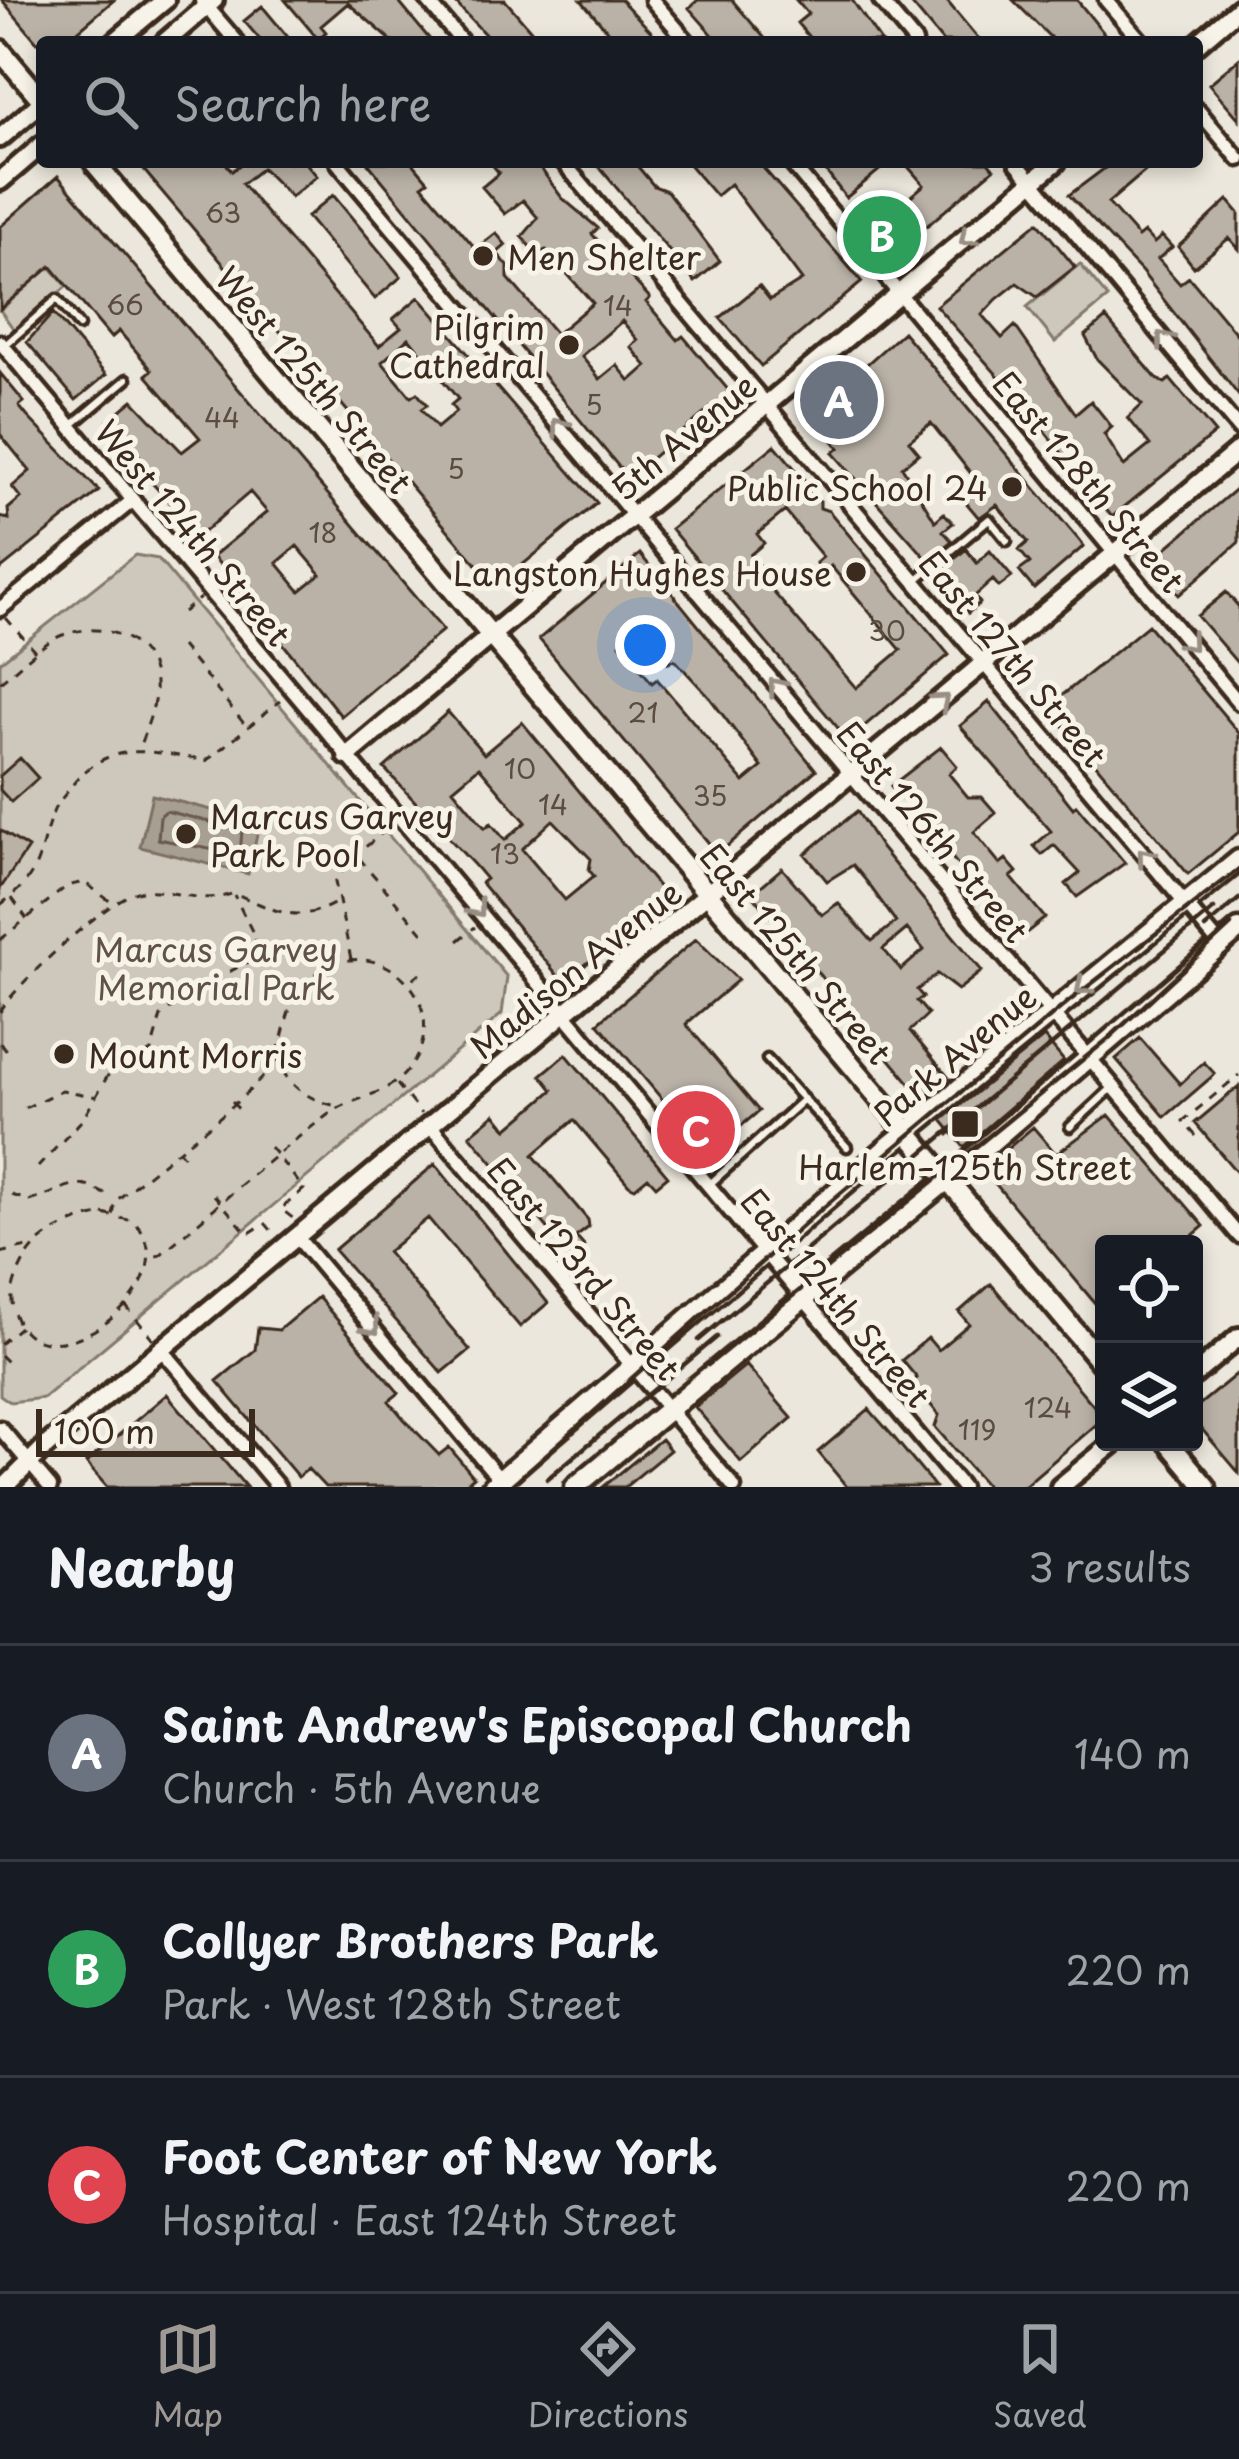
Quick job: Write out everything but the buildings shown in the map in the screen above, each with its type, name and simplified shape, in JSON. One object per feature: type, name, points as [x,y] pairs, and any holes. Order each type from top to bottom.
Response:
[{"type":"main road","points":[[122,36],[165,0]]},
{"type":"main road","points":[[171,36],[207,2]]},
{"type":"main road","points":[[1203,39],[1239,8]]},
{"type":"main road","points":[[0,50],[36,94]]},
{"type":"main road","points":[[0,138],[36,106]]},
{"type":"main road","points":[[0,181],[36,151]]},
{"type":"main road","name":"West 125th Street","points":[[99,168],[490,634]]},
{"type":"main road","name":"5th Avenue","points":[[347,756],[1049,168]]},
{"type":"main road","name":"Madison Avenue","points":[[4,1487],[297,1229],[711,896],[1239,450]]},
{"type":"main road","name":"East 125th Street","points":[[490,634],[1095,1355]]},
{"type":"main road","name":"Park Avenue","points":[[499,1485],[908,1132],[1239,860]]},
{"type":"main road","points":[[574,1487],[1090,1060],[1239,929]]},
{"type":"main road","points":[[1203,1367],[1239,1337]]},
{"type":"main road","points":[[1060,1487],[1103,1451]]},
{"type":"main road","points":[[1176,1451],[1206,1487]]},
{"type":"street","points":[[427,0],[457,36]]},
{"type":"street","points":[[652,0],[683,36]]},
{"type":"street","points":[[880,0],[910,36]]},
{"type":"street","points":[[1106,0],[1137,36]]},
{"type":"street","points":[[207,2],[232,36]]},
{"type":"street","points":[[1203,116],[1239,159]]},
{"type":"street","name":"East 126th Street","points":[[342,168],[1239,1236]]},
{"type":"street","name":"East 127th Street","points":[[568,168],[1220,945]]},
{"type":"street","name":"East 128th Street","points":[[795,168],[1239,703]]},
{"type":"street","points":[[1021,168],[1239,429]]},
{"type":"street","name":"West 124th Street","points":[[2,344],[347,756]]},
{"type":"street","points":[[0,610],[132,501]]},
{"type":"street","name":"East 124th Street","points":[[347,756],[962,1487]]},
{"type":"street","name":"East 123rd Street","points":[[430,1125],[734,1487]]},
{"type":"street","points":[[297,1229],[499,1485]]},
{"type":"street","points":[[162,1350],[276,1487]]},
{"type":"street","points":[[0,1428],[50,1487]]},
{"type":"lane","points":[[2,344],[57,299],[80,326]]},
{"type":"lane","points":[[71,426],[127,379]]},
{"type":"lane","points":[[915,581],[989,519],[1007,541]]},
{"type":"lane","points":[[767,1059],[847,1147]]},
{"type":"lane","points":[[1070,1126],[1113,1087]]},
{"type":"lane","points":[[709,1186],[804,1099]]},
{"type":"path","points":[[875,224],[906,259]]},
{"type":"path","points":[[183,612],[208,592]]},
{"type":"path","points":[[0,610],[36,653]]},
{"type":"path","points":[[0,682],[51,640],[88,628],[107,629],[144,646],[155,693],[138,749]]},
{"type":"path","points":[[181,646],[247,728]]},
{"type":"path","points":[[0,905],[38,867],[53,810],[76,779],[108,753],[138,749],[206,761],[291,692]]},
{"type":"path","points":[[351,961],[338,873],[400,818]]},
{"type":"path","points":[[356,855],[428,939]]},
{"type":"path","points":[[0,940],[75,883],[92,885],[112,904]]},
{"type":"path","points":[[0,1012],[75,932],[112,904],[141,891],[208,900],[234,893],[287,916],[314,913],[339,901]]},
{"type":"path","points":[[38,1167],[98,1098],[115,1063],[145,1054],[161,1016],[252,955],[256,940],[234,893]]},
{"type":"path","points":[[11,897],[27,919]]},
{"type":"path","points":[[458,941],[485,919]]},
{"type":"path","points":[[32,1246],[10,1294],[20,1327],[40,1339],[64,1342],[94,1332],[125,1305],[150,1258],[340,1106],[396,1083],[418,1057],[426,1027],[421,999],[410,982],[376,962],[330,965],[304,986],[286,1013],[277,1051],[265,1075],[116,1201],[113,1216]]},
{"type":"path","points":[[410,982],[425,969]]},
{"type":"path","points":[[0,1043],[5,1049],[0,1054]]},
{"type":"path","points":[[277,1051],[279,1064],[301,1092],[340,1106]]},
{"type":"path","points":[[1196,1136],[1183,1121],[1239,1075]]},
{"type":"path","points":[[396,1083],[430,1125]]},
{"type":"path","points":[[25,1108],[62,1090],[98,1098]]},
{"type":"path","points":[[232,1102],[243,1114]]},
{"type":"path","points":[[270,1147],[304,1189],[281,1209],[297,1229]]},
{"type":"path","points":[[178,1149],[187,1161]]},
{"type":"path","points":[[12,1195],[29,1202],[61,1186],[85,1184],[116,1201]]},
{"type":"path","points":[[214,1195],[248,1234],[265,1222],[277,1238]]},
{"type":"path","points":[[0,1253],[32,1246],[65,1226],[113,1216],[140,1228],[150,1258]]},
{"type":"path","points":[[125,1305],[162,1350]]},
{"type":"path","points":[[0,1344],[20,1327]]},
{"type":"path","points":[[0,1354],[7,1362]]},
{"type":"green space","points":[[1080,264],[1108,298],[1055,342],[1027,307]]},
{"type":"green space","points":[[50,267],[67,286],[15,331],[0,310]]},
{"type":"green space","name":"Marcus Garvey Memorial Park","points":[[135,555],[158,559],[507,977],[502,1014],[43,1398],[10,1402],[0,1395],[0,662]]},
{"type":"water","points":[[152,795],[260,822],[248,874],[140,847]]},
{"type":"railway","points":[[510,1487],[811,1218],[1068,1002],[1239,869]]},
{"type":"railway","points":[[1205,928],[1239,899]]},
{"type":"railway","points":[[699,1340],[1214,909]]},
{"type":"railway","points":[[708,1365],[1108,1039],[1231,925]]},
{"type":"railway","points":[[547,1479],[717,1337]]},
{"type":"place","name":"Collyer Brothers Park","points":[[882,235]]},
{"type":"place","name":"Men Shelter","points":[[483,256]]},
{"type":"place","name":"Pilgrim Cathedral","points":[[569,345]]},
{"type":"place","name":"Saint Andrew's Episcopal Church","points":[[839,400]]},
{"type":"place","name":"Public School 24","points":[[1012,487]]},
{"type":"place","name":"Langston Hughes House","points":[[856,572]]},
{"type":"place","name":"Marcus Garvey Park Pool","points":[[186,834]]},
{"type":"place","name":"Mount Morris","points":[[64,1054]]},
{"type":"place","name":"Harlem–125th Street","points":[[965,1124]]},
{"type":"place","name":"Foot Center of New York","points":[[696,1130]]}]
